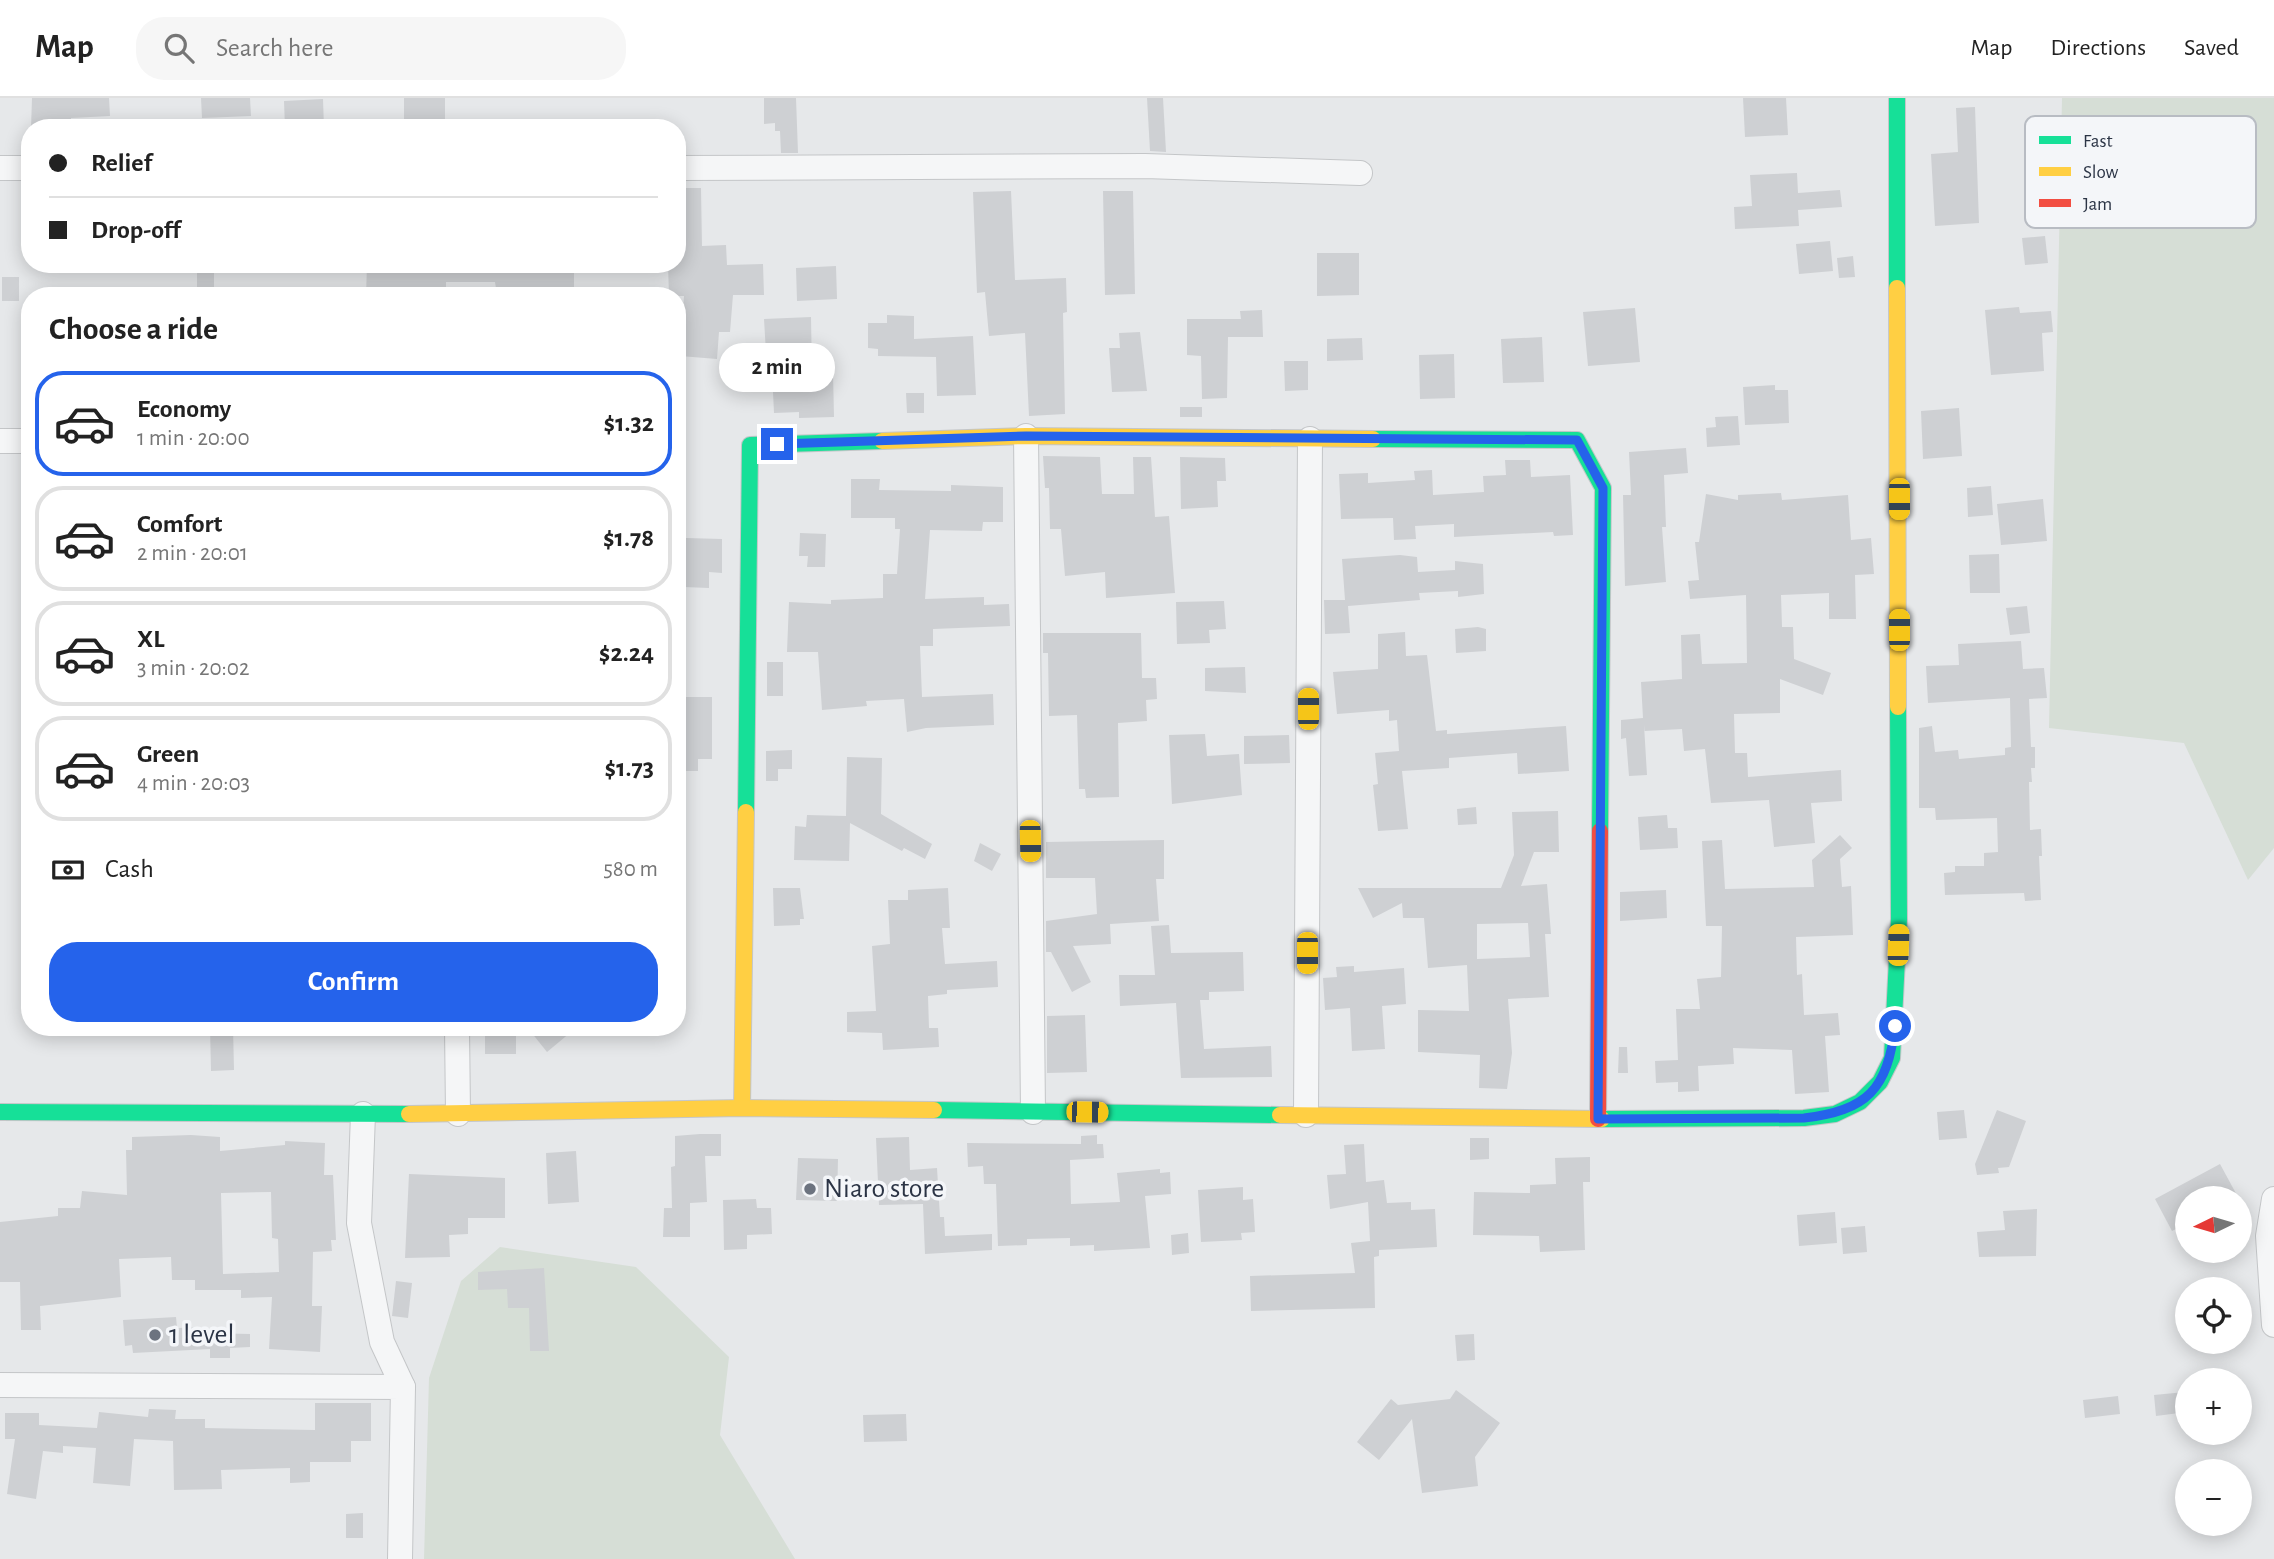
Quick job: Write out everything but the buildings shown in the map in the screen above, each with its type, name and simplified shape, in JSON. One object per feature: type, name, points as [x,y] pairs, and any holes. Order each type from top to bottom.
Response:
[{"type":"street","points":[[0,1112],[458,1114],[742,1108],[1598,1119],[1804,1118],[1835,1114],[1860,1102],[1880,1082],[1892,1058],[1899,919],[1897,98]]},
{"type":"street","points":[[686,169],[1145,166],[1360,173]]},
{"type":"street","points":[[0,168],[21,168]]},
{"type":"street","points":[[742,1108],[750,445],[1026,436],[1577,440],[1603,488],[1598,1119]]},
{"type":"street","points":[[1026,436],[1033,1112]]},
{"type":"street","points":[[1306,1115],[1310,439]]},
{"type":"street","points":[[0,441],[21,441]]},
{"type":"street","points":[[457,1036],[458,1114]]},
{"type":"street","points":[[363,1114],[359,1223],[382,1342],[403,1387],[400,1559]]},
{"type":"street","points":[[2274,1199],[2268,1236],[2274,1325]]},
{"type":"street","points":[[0,1385],[403,1387]]},
{"type":"shaded area","points":[[2062,98],[2274,98],[2274,848],[2248,880],[2184,743],[2049,728],[2059,228],[2256,228],[2256,116],[2062,116]]},
{"type":"shaded area","points":[[500,1247],[636,1267],[729,1357],[720,1435],[795,1559],[424,1559],[429,1378],[461,1281]]},
{"type":"traffic: fast","points":[[1897,98],[1897,288]]},
{"type":"traffic: fast","points":[[1373,439],[1577,440],[1603,488],[1600,831]]},
{"type":"traffic: fast","points":[[746,812],[750,445],[882,441]]},
{"type":"traffic: fast","points":[[1602,1119],[1804,1118],[1835,1114],[1860,1102],[1880,1082],[1892,1058],[1899,919],[1898,707]]},
{"type":"traffic: fast","points":[[934,1110],[1280,1115]]},
{"type":"traffic: fast","points":[[0,1112],[409,1114]]},
{"type":"traffic: slow","points":[[1897,288],[1898,707]]},
{"type":"traffic: slow","points":[[882,441],[1026,436],[1373,439]]},
{"type":"traffic: slow","points":[[742,1108],[746,812]]},
{"type":"traffic: slow","points":[[409,1114],[742,1108],[934,1110]]},
{"type":"traffic: slow","points":[[1280,1115],[1602,1119]]},
{"type":"traffic: jam","points":[[1598,1119],[1600,831]]},
{"type":"place","name":"Niaro store","points":[[810,1189]]},
{"type":"place","name":"1 level","points":[[155,1335]]},
{"type":"route","points":[[777,444],[1026,436],[1577,440],[1603,488],[1598,1119],[1804,1118],[1835,1114],[1860,1102],[1880,1082],[1892,1058],[1895,1026]]}]
